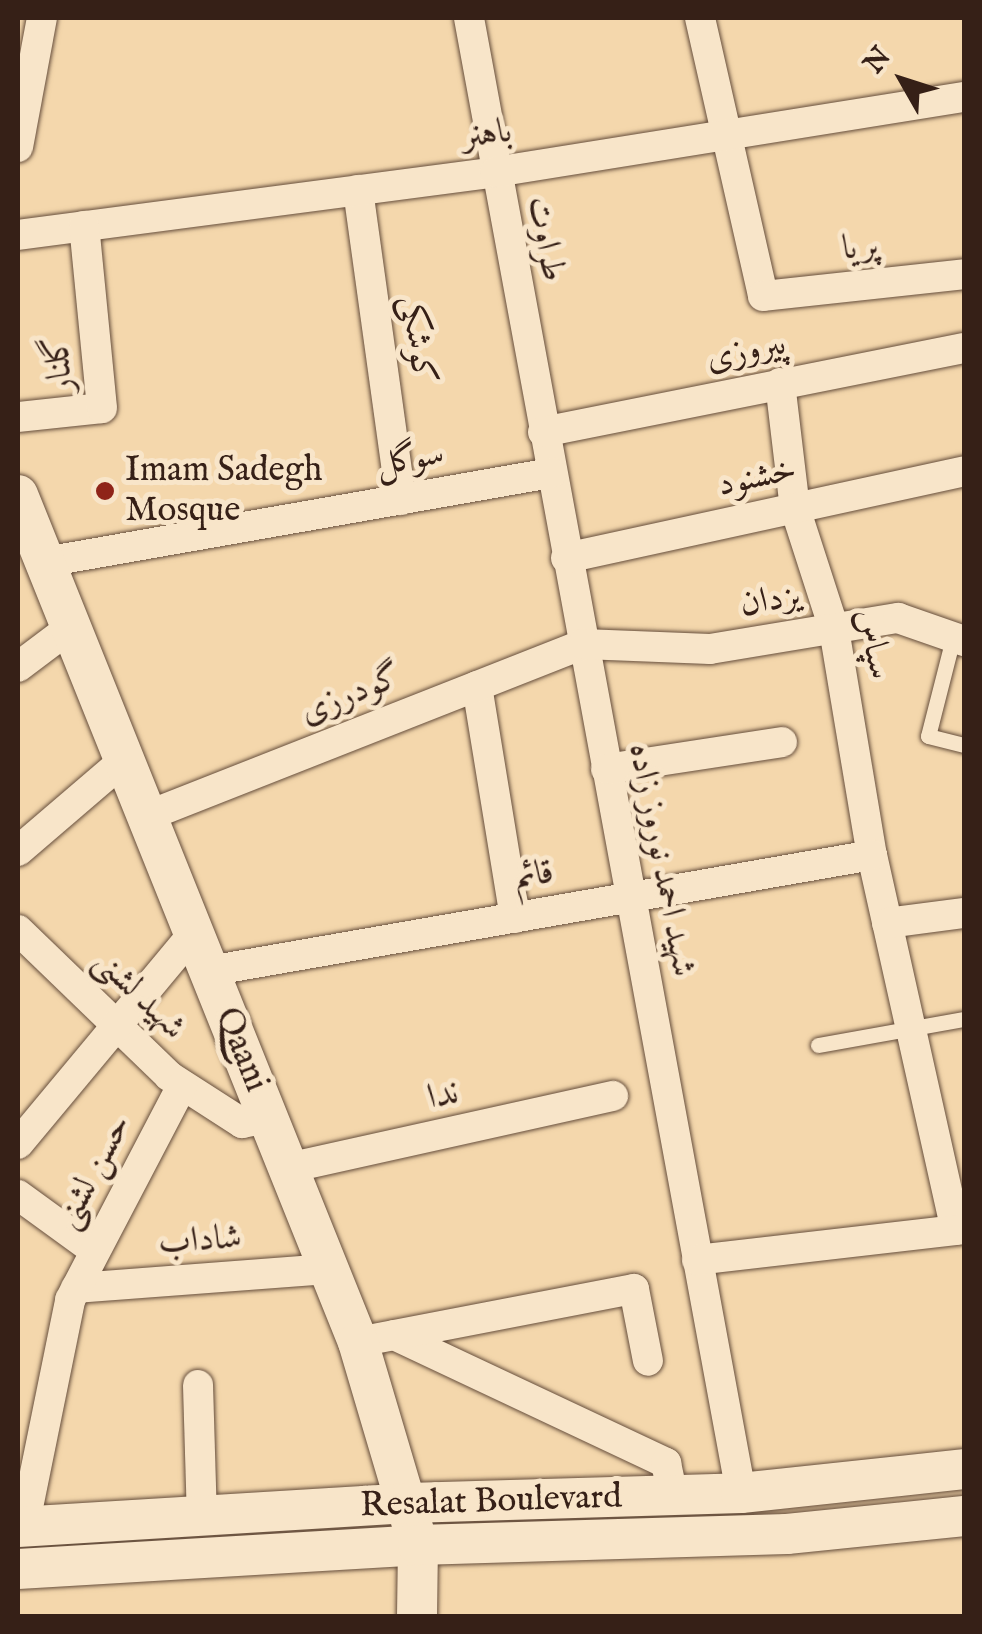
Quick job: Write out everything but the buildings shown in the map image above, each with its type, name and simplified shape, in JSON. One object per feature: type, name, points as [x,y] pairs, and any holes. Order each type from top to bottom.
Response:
[{"type":"main road","name":"Qaani","points":[[18,495],[329,1270],[376,1338],[418,1545],[417,1616]]},
{"type":"main road","name":"Resalat Boulevard","points":[[21,1527],[408,1503],[741,1494],[964,1469]]},
{"type":"main road","name":"Resalat Boulevard","points":[[21,1578],[418,1545],[787,1534],[964,1516]]},
{"type":"street","points":[[18,147],[42,18]]},
{"type":"street","name":"طراوت","points":[[469,18],[551,473]]},
{"type":"street","points":[[700,18],[724,136]]},
{"type":"street","name":"باهنر","points":[[18,235],[495,172],[964,97]]},
{"type":"street","name":"پریا","points":[[724,136],[763,296],[964,274]]},
{"type":"street","name":"کوشکی","points":[[358,190],[401,500]]},
{"type":"street","name":"گلنار","points":[[18,418],[102,408],[84,226]]},
{"type":"street","name":"پیروزی","points":[[544,432],[964,348]]},
{"type":"street","name":"سپاس","points":[[780,382],[796,508],[834,629],[872,855],[960,1230]]},
{"type":"street","name":"خشنود","points":[[566,558],[964,471]]},
{"type":"street","name":"سوگل","points":[[45,562],[551,473]]},
{"type":"street","name":"شهید احمد نوروز زاده","points":[[551,473],[741,1494]]},
{"type":"street","name":"یزدان","points":[[582,644],[710,648],[898,618],[959,639]]},
{"type":"street","points":[[18,667],[71,627]]},
{"type":"street","name":"گودرزی","points":[[147,816],[582,644]]},
{"type":"street","points":[[477,686],[515,918]]},
{"type":"street","points":[[606,769],[782,742]]},
{"type":"street","points":[[18,852],[124,760]]},
{"type":"street","name":"قائم","points":[[209,972],[872,855]]},
{"type":"street","points":[[887,923],[964,913]]},
{"type":"street","name":"شهید لشنی","points":[[18,930],[182,1086],[242,1123],[268,1118]]},
{"type":"street","points":[[18,1144],[194,933]]},
{"type":"street","name":"حسن لشنی","points":[[21,1527],[76,1288],[182,1086]]},
{"type":"street","name":"ندا","points":[[288,1168],[614,1096]]},
{"type":"street","points":[[18,1194],[95,1251]]},
{"type":"street","points":[[697,1260],[960,1230]]},
{"type":"street","name":"شاداب","points":[[76,1288],[329,1270]]},
{"type":"street","points":[[376,1338],[634,1289],[648,1361]]},
{"type":"street","points":[[376,1338],[666,1463],[672,1496]]},
{"type":"street","points":[[198,1385],[202,1517]]},
{"type":"lane","points":[[959,639],[928,736],[964,745]]},
{"type":"lane","points":[[818,1045],[964,1020]]},
{"type":"place","name":"Imam Sadegh Mosque","points":[[105,491]]}]
